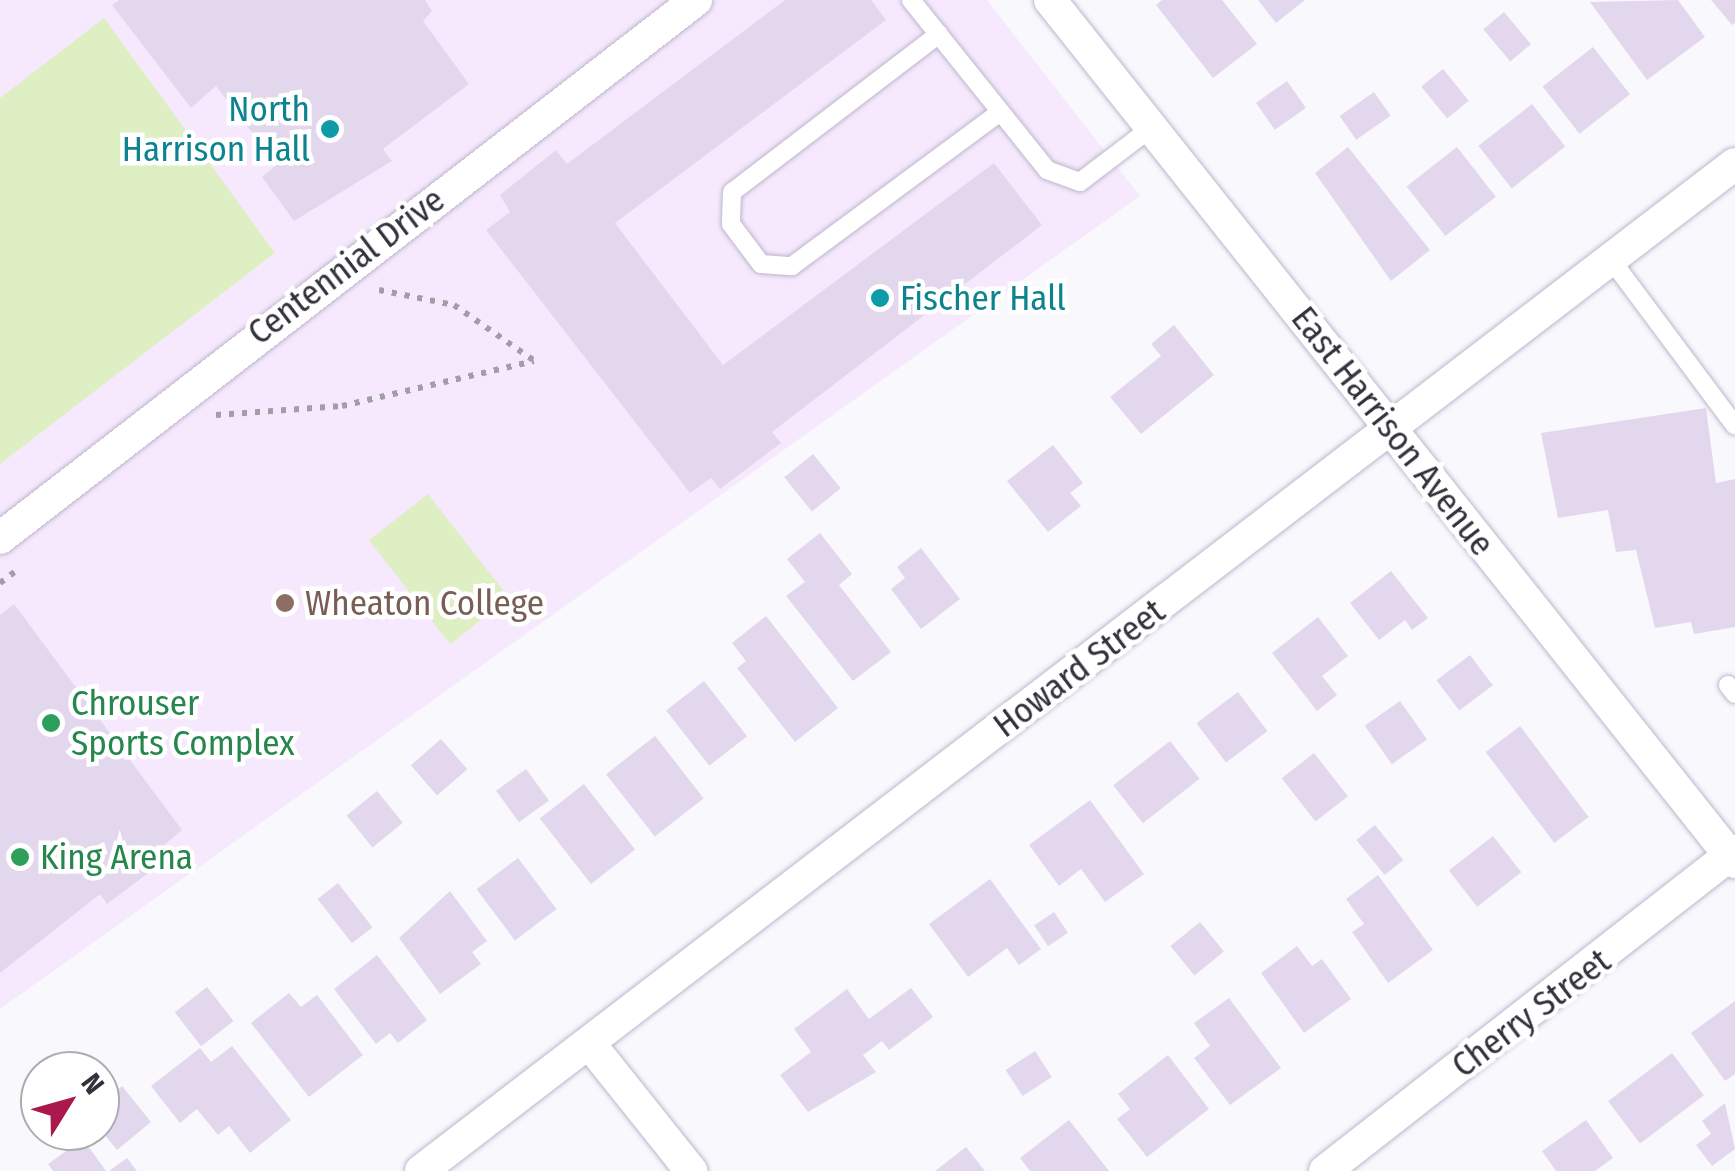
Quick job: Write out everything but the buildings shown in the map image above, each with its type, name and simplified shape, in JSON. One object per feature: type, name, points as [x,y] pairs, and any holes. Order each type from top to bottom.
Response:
[{"type":"street","name":"Centennial Drive","points":[[0,538],[696,0]]},
{"type":"street","name":"East Harrison Avenue","points":[[1050,0],[1733,856]]},
{"type":"street","name":"Howard Street","points":[[421,1171],[1388,425],[1735,164]]},
{"type":"street","name":"Cherry Street","points":[[1325,1171],[1733,856]]},
{"type":"street","points":[[589,1043],[691,1171]]},
{"type":"lane","points":[[911,0],[1046,170],[1080,182],[1152,128]]},
{"type":"lane","points":[[939,34],[732,192],[731,224],[762,264],[792,266],[1000,112]]},
{"type":"lane","points":[[1610,258],[1735,426]]},
{"type":"path","points":[[214,415],[360,403],[534,361],[454,306],[379,290]]},
{"type":"shaded area","name":"Wheaton College","points":[[0,0],[987,0],[1140,196],[0,1009]]},
{"type":"green space","points":[[104,18],[275,253],[0,464],[0,98]]},
{"type":"green space","points":[[428,494],[509,598],[450,644],[369,540]]},
{"type":"place","name":"North Harrison Hall","points":[[330,129]]},
{"type":"place","name":"Fischer Hall","points":[[880,298]]},
{"type":"place","name":"Wheaton College","points":[[285,603]]},
{"type":"place","name":"Chrouser Sports Complex","points":[[51,723]]},
{"type":"place","name":"King Arena","points":[[20,857]]}]
